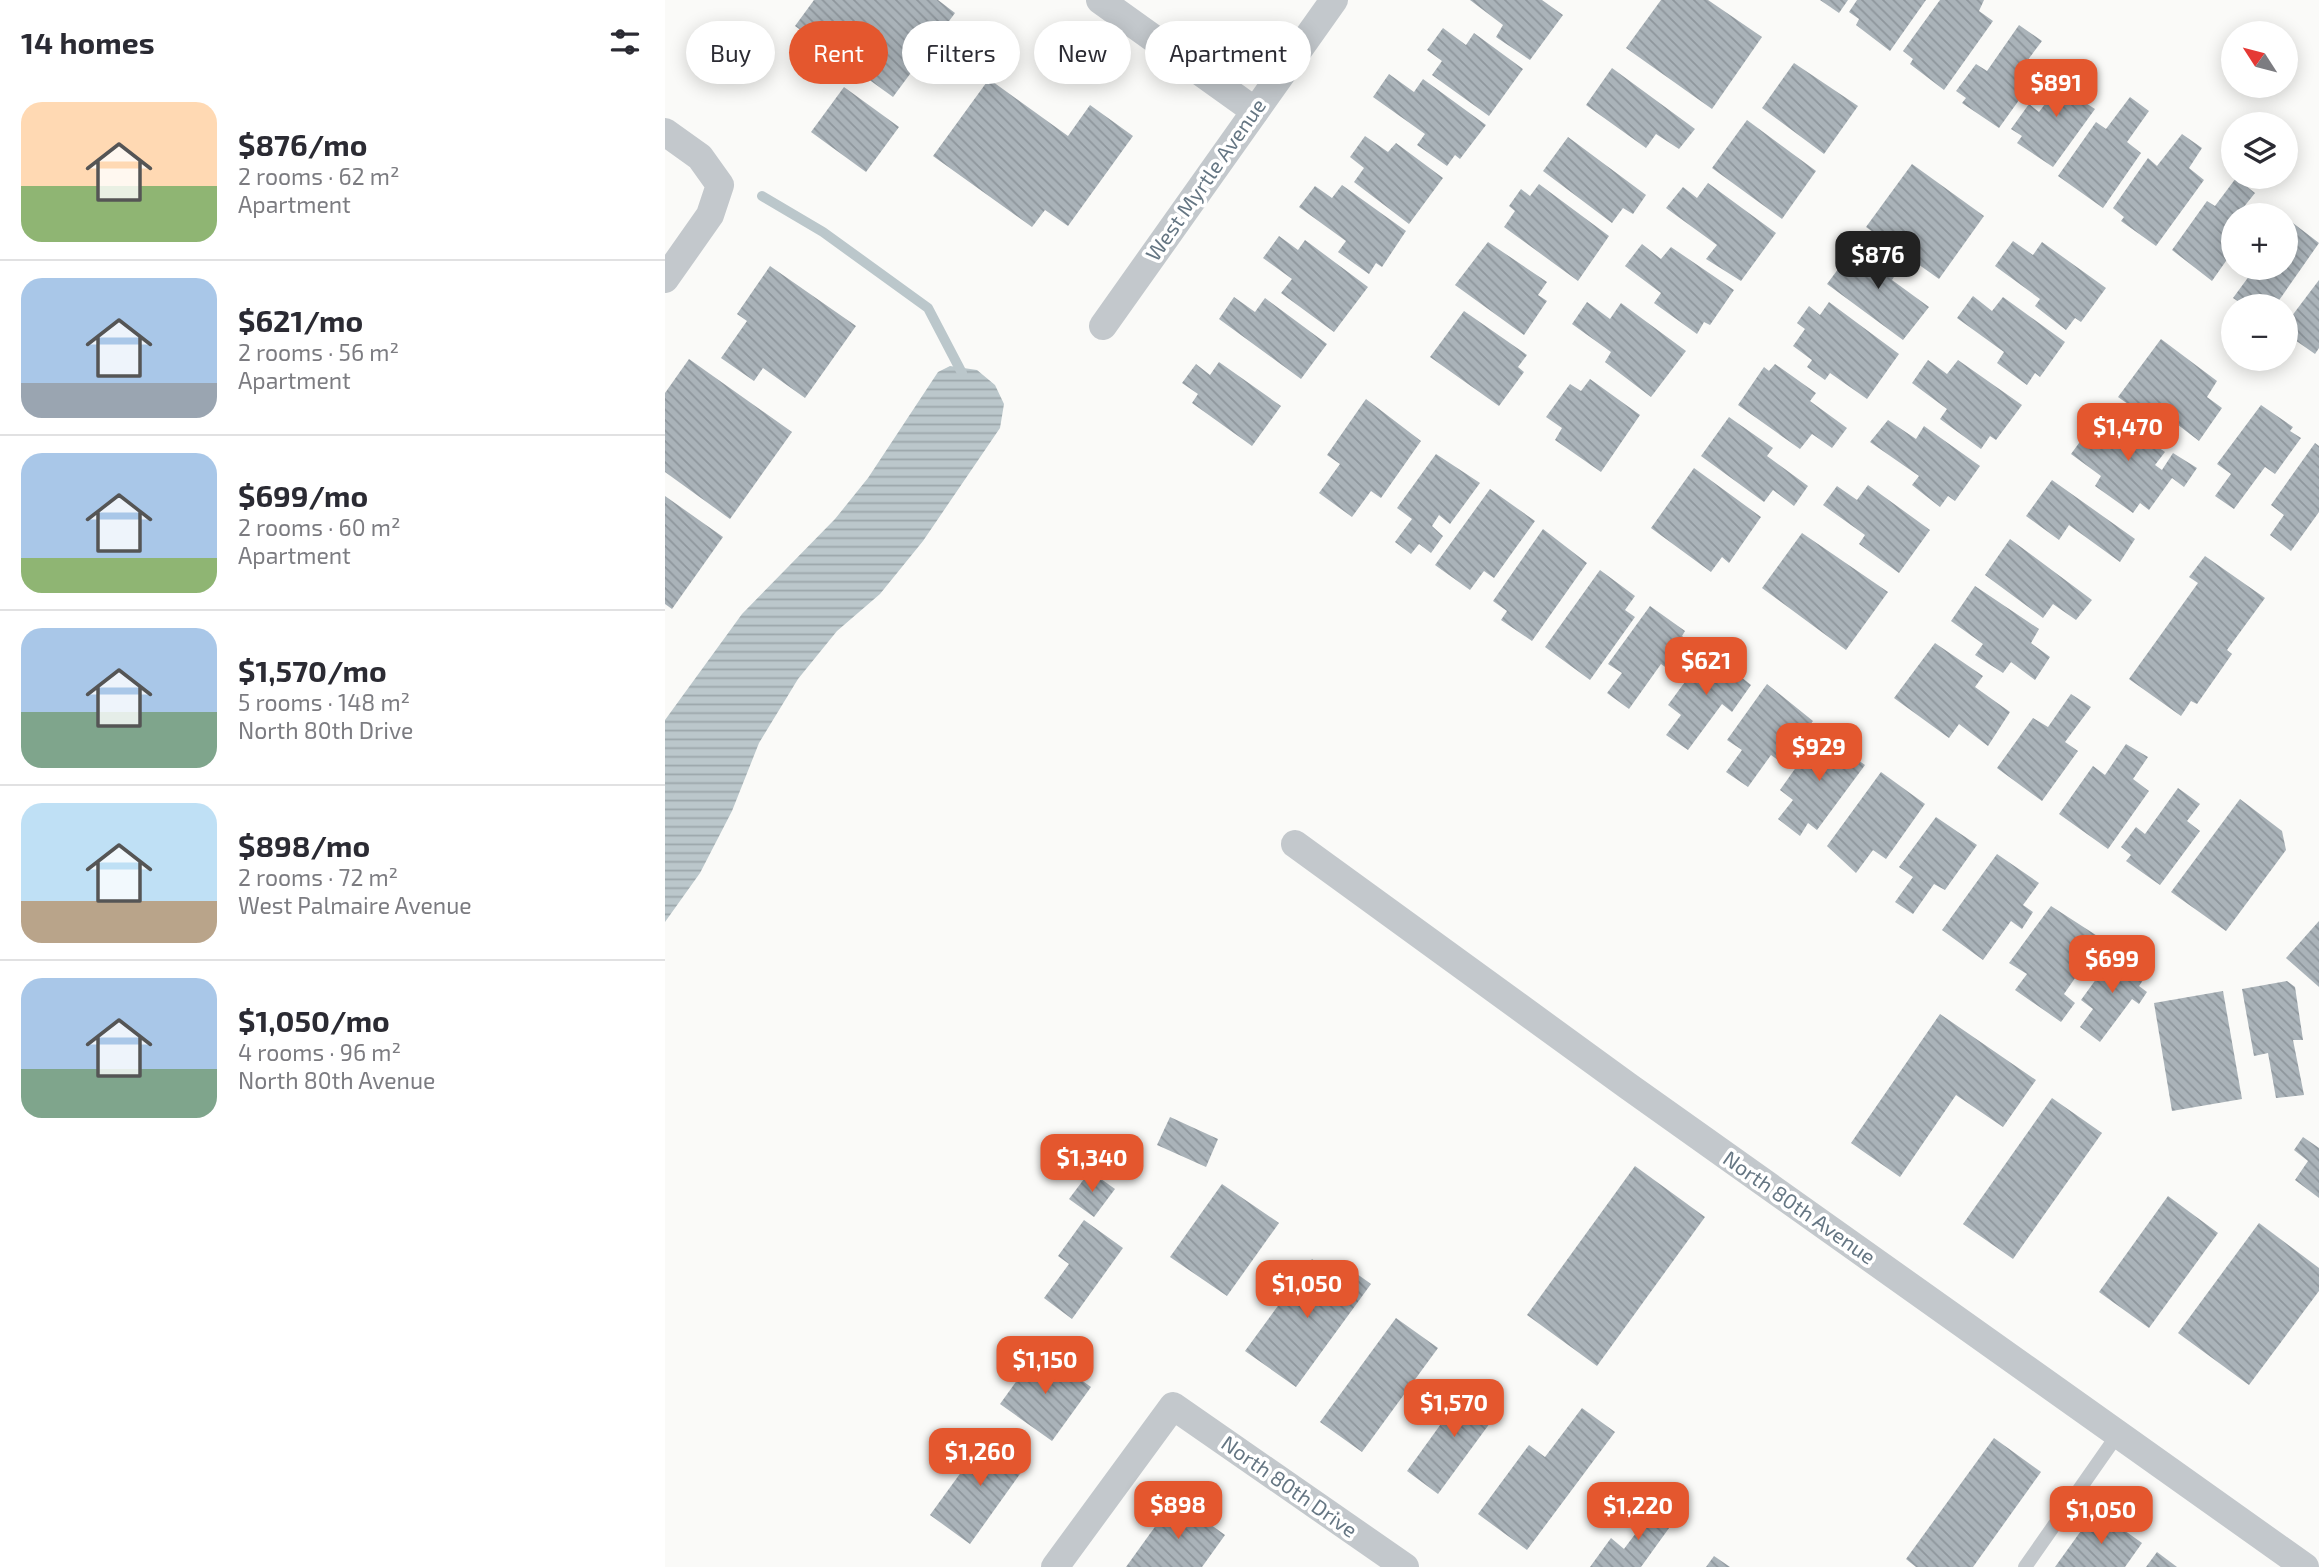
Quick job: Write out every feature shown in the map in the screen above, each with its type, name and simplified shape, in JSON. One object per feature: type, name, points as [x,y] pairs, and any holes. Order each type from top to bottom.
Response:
[{"type":"street","points":[[1100,0],[1255,111]]},
{"type":"street","name":"West Myrtle Avenue","points":[[1103,326],[1334,0]]},
{"type":"street","points":[[665,132],[700,157],[720,185],[710,215],[665,279]]},
{"type":"street","name":"North 80th Avenue","points":[[1295,844],[1628,1086],[2305,1567]]},
{"type":"street","name":"North 80th Drive","points":[[1055,1567],[1173,1406],[1405,1567]]},
{"type":"lane","points":[[2025,1567],[2118,1434]]},
{"type":"shaded area","points":[[950,366],[977,370],[995,385],[1004,404],[1000,428],[923,541],[880,594],[837,631],[798,679],[759,743],[732,811],[700,873],[665,922],[665,720],[742,614],[835,519],[868,478],[938,372]]},
{"type":"building","points":[[814,0],[938,0],[955,13],[949,21],[902,21],[903,84],[893,97],[875,84],[888,84],[888,21],[799,21]]},
{"type":"building","points":[[1470,0],[1542,0],[1563,15],[1530,60],[1496,37],[1503,25]]},
{"type":"building","points":[[1661,0],[1708,0],[1762,37],[1712,109],[1626,48]]},
{"type":"building","points":[[1820,0],[1848,0],[1839,13]]},
{"type":"building","points":[[1857,0],[1926,0],[1890,51],[1856,25],[1859,19],[1849,12]]},
{"type":"building","points":[[1940,0],[1984,0],[1979,11],[1993,21],[1944,90],[1910,64],[1913,59],[1903,51]]},
{"type":"building","points":[[2019,25],[2042,41],[2027,61],[2040,71],[1999,128],[1962,103],[1966,98],[1956,91],[1976,64],[1987,71]]},
{"type":"building","points":[[1443,28],[1466,45],[1474,33],[1523,69],[1489,116],[1432,75],[1442,61],[1427,50]]},
{"type":"building","points":[[1794,63],[1858,106],[1824,154],[1762,108]]},
{"type":"building","points":[[2073,67],[2094,82],[2081,100],[2095,109],[2053,167],[2017,143],[2022,136],[2011,129],[2029,104],[2039,112]]},
{"type":"building","points":[[1612,68],[1695,129],[1679,149],[1656,134],[1646,148],[1586,105]]},
{"type":"building","points":[[1389,74],[1414,92],[1423,79],[1486,125],[1460,159],[1455,155],[1447,166],[1417,145],[1425,134],[1373,97]]},
{"type":"building","points":[[985,84],[996,84],[1068,136],[1090,105],[1133,136],[1068,226],[1045,210],[1032,227],[933,156]]},
{"type":"building","points":[[844,87],[899,127],[866,172],[811,132]]},
{"type":"building","points":[[2130,97],[2149,111],[2127,142],[2141,153],[2103,208],[2058,176],[2096,122],[2106,129]]},
{"type":"building","points":[[1747,120],[1816,171],[1782,219],[1712,168]]},
{"type":"building","points":[[2182,134],[2202,148],[2189,168],[2204,180],[2156,246],[2121,221],[2124,217],[2113,208],[2148,158],[2157,166]]},
{"type":"building","points":[[1365,136],[1388,152],[1396,143],[1443,178],[1409,224],[1354,182],[1364,168],[1350,157]]},
{"type":"building","points":[[1568,137],[1646,195],[1633,214],[1623,208],[1612,223],[1543,171]]},
{"type":"building","points":[[1912,164],[1984,216],[1939,279],[1866,227]]},
{"type":"building","points":[[1708,183],[1776,233],[1741,281],[1706,259],[1717,245],[1666,208],[1683,187],[1697,198]]},
{"type":"building","points":[[1539,184],[1609,236],[1578,281],[1504,227],[1515,211],[1509,206],[1521,189],[1530,196]]},
{"type":"building","points":[[1342,185],[1406,231],[1382,267],[1376,263],[1369,274],[1338,252],[1346,241],[1299,207],[1315,186],[1332,198]]},
{"type":"building","points":[[2228,189],[2250,189],[2255,193],[2247,203],[2221,203],[2221,268],[2212,281],[2172,250],[2207,201],[2215,206]]},
{"type":"building","points":[[2298,227],[2319,243],[2298,273]]},
{"type":"building","points":[[1279,236],[1298,250],[1305,240],[1368,287],[1334,332],[1281,293],[1292,279],[1263,258]]},
{"type":"building","points":[[1859,241],[1899,269],[1892,280],[1929,307],[1903,340],[1827,284]]},
{"type":"building","points":[[2013,241],[2033,255],[2042,242],[2106,288],[2081,322],[2075,318],[2066,330],[2035,306],[2040,299],[1995,266]]},
{"type":"building","points":[[1488,242],[1547,282],[1538,295],[1547,301],[1524,335],[1455,285]]},
{"type":"building","points":[[1642,244],[1661,259],[1671,247],[1734,290],[1710,325],[1704,322],[1697,334],[1654,303],[1661,293],[1625,266]]},
{"type":"building","points":[[770,266],[856,326],[805,398],[763,368],[754,381],[721,358],[747,321],[737,314]]},
{"type":"building","points":[[2246,280],[2293,280],[2283,294],[2236,294]]},
{"type":"building","points":[[2319,280],[2319,348],[2315,354],[2298,342],[2298,308]]},
{"type":"building","points":[[1973,296],[1992,311],[2003,297],[2065,342],[2040,377],[2035,373],[2027,385],[1997,363],[2004,352],[1957,318]]},
{"type":"building","points":[[1234,297],[1255,312],[1265,298],[1327,344],[1301,379],[1219,319]]},
{"type":"building","points":[[1587,302],[1610,319],[1621,303],[1686,351],[1651,397],[1605,362],[1611,352],[1572,324]]},
{"type":"building","points":[[1829,302],[1899,354],[1867,399],[1830,373],[1825,380],[1807,367],[1812,360],[1793,346],[1805,329],[1797,323],[1809,306],[1820,315]]},
{"type":"building","points":[[1464,311],[1527,355],[1518,367],[1524,372],[1499,406],[1430,357]]},
{"type":"building","points":[[2161,339],[2217,381],[2207,397],[2222,408],[2199,441],[2173,421],[2166,431],[2118,397]]},
{"type":"building","points":[[689,359],[792,432],[730,519],[665,472],[665,393]]},
{"type":"building","points":[[1928,360],[1947,374],[1958,360],[2022,405],[1996,440],[1990,436],[1981,449],[1940,419],[1947,409],[1912,383]]},
{"type":"building","points":[[1219,362],[1281,406],[1252,446],[1192,403],[1198,394],[1182,383],[1196,364],[1210,375]]},
{"type":"building","points":[[1775,364],[1816,393],[1810,401],[1847,428],[1832,448],[1812,434],[1800,449],[1738,405],[1764,367],[1769,371]]},
{"type":"building","points":[[1590,379],[1640,415],[1601,472],[1555,440],[1562,428],[1546,417],[1570,384],[1581,391]]},
{"type":"building","points":[[1366,399],[1421,441],[1381,498],[1371,491],[1352,517],[1319,493],[1340,464],[1327,455]]},
{"type":"building","points":[[2261,405],[2293,427],[2290,431],[2301,438],[2275,474],[2265,467],[2234,509],[2215,496],[2231,474],[2217,464]]},
{"type":"building","points":[[2104,409],[2165,452],[2155,465],[2162,470],[2173,453],[2197,468],[2184,487],[2172,478],[2149,510],[2140,503],[2133,513],[2095,486],[2101,476],[2071,454]]},
{"type":"building","points":[[1729,417],[1773,448],[1767,456],[1808,486],[1794,506],[1773,490],[1764,502],[1701,456]]},
{"type":"building","points":[[1888,420],[1916,439],[1924,426],[1980,466],[1955,501],[1948,496],[1940,507],[1912,485],[1919,476],[1870,442]]},
{"type":"building","points":[[2315,443],[2319,446],[2319,512],[2291,551],[2270,535],[2284,515],[2271,505]]},
{"type":"building","points":[[1436,454],[1480,483],[1450,524],[1439,515],[1432,526],[1443,536],[1431,553],[1419,544],[1411,554],[1395,542],[1412,519],[1397,508]]},
{"type":"building","points":[[1694,468],[1761,517],[1729,563],[1722,557],[1711,572],[1651,528]]},
{"type":"building","points":[[2052,480],[2135,539],[2120,562],[2069,525],[2059,540],[2026,516]]},
{"type":"building","points":[[1868,485],[1930,530],[1899,573],[1859,544],[1865,535],[1823,505],[1837,486],[1857,500]]},
{"type":"building","points":[[1490,489],[1535,521],[1494,578],[1484,571],[1470,590],[1435,565]]},
{"type":"building","points":[[665,496],[723,537],[672,609],[665,604]]},
{"type":"building","points":[[1543,529],[1587,563],[1532,641],[1501,620],[1507,611],[1493,601]]},
{"type":"building","points":[[1802,533],[1888,592],[1846,650],[1762,588]]},
{"type":"building","points":[[2010,539],[2092,600],[2076,620],[2053,604],[2043,618],[1985,575]]},
{"type":"building","points":[[2205,556],[2265,598],[2227,650],[2232,654],[2197,704],[2191,701],[2181,716],[2129,679],[2198,583],[2189,577]]},
{"type":"building","points":[[1600,570],[1635,596],[1625,610],[1635,617],[1590,680],[1545,647]]},
{"type":"building","points":[[1975,586],[2039,629],[2031,643],[2050,657],[2035,680],[2011,662],[2003,673],[1975,655],[1983,644],[1951,621]]},
{"type":"building","points":[[1650,606],[1685,631],[1682,636],[1692,644],[1672,672],[1661,664],[1629,709],[1607,693],[1622,673],[1608,664]]},
{"type":"building","points":[[1935,643],[1983,676],[1975,687],[2010,712],[1988,746],[1959,724],[1949,738],[1894,698]]},
{"type":"building","points":[[1709,649],[1744,673],[1741,677],[1751,685],[1732,712],[1722,704],[1688,750],[1666,735],[1681,715],[1668,705]]},
{"type":"building","points":[[1767,684],[1813,721],[1782,763],[1771,755],[1748,787],[1726,772],[1742,750],[1727,740]]},
{"type":"building","points":[[2071,694],[2091,707],[2065,742],[2078,751],[2042,801],[1997,768],[2033,718],[2048,727]]},
{"type":"building","points":[[1821,732],[1858,754],[1855,758],[1865,765],[1817,830],[1808,823],[1800,836],[1778,819],[1793,800],[1780,790]]},
{"type":"building","points":[[2126,744],[2148,757],[2133,779],[2149,791],[2108,849],[2059,814],[2093,766],[2105,775]]},
{"type":"building","points":[[1881,772],[1925,804],[1886,859],[1873,850],[1856,873],[1827,846]]},
{"type":"building","points":[[2178,788],[2200,804],[2187,821],[2200,831],[2160,885],[2126,861],[2131,855],[2121,847],[2136,827],[2145,834]]},
{"type":"building","points":[[2240,799],[2282,831],[2286,850],[2226,931],[2171,892]]},
{"type":"building","points":[[1936,817],[1977,845],[1945,890],[1934,884],[1913,914],[1895,902],[1913,877],[1899,867]]},
{"type":"building","points":[[1997,854],[2039,883],[2023,905],[2033,912],[2022,929],[2011,921],[1983,960],[1942,930]]},
{"type":"building","points":[[2051,906],[2102,939],[2064,994],[2075,1003],[2061,1022],[2015,990],[2027,974],[2009,963]]},
{"type":"building","points":[[2319,921],[2319,987],[2286,958]]},
{"type":"building","points":[[2115,953],[2148,973],[2139,986],[2147,992],[2139,1004],[2132,999],[2100,1042],[2080,1027],[2093,1009],[2081,1000]]},
{"type":"building","points":[[2287,981],[2295,987],[2303,1040],[2293,1040],[2304,1095],[2276,1098],[2268,1053],[2254,1056],[2242,989]]},
{"type":"building","points":[[2223,991],[2242,1099],[2172,1111],[2154,1003]]},
{"type":"building","points":[[1940,1014],[2036,1080],[2003,1127],[1956,1095],[1900,1177],[1851,1143]]},
{"type":"building","points":[[2052,1098],[2102,1133],[2013,1259],[1963,1224]]},
{"type":"building","points":[[1170,1117],[1218,1139],[1206,1167],[1157,1145]]},
{"type":"building","points":[[2303,1137],[2319,1148],[2319,1198],[2295,1180],[2308,1161],[2294,1150]]},
{"type":"building","points":[[1635,1166],[1705,1217],[1597,1366],[1527,1315]]},
{"type":"building","points":[[1090,1171],[1115,1189],[1094,1217],[1069,1199]]},
{"type":"building","points":[[1222,1184],[1279,1223],[1227,1296],[1170,1257]]},
{"type":"building","points":[[2168,1196],[2218,1233],[2149,1328],[2099,1292]]},
{"type":"building","points":[[1084,1220],[1123,1248],[1072,1319],[1044,1298],[1069,1264],[1058,1256]]},
{"type":"building","points":[[2259,1223],[2319,1268],[2319,1291],[2249,1385],[2178,1333]]},
{"type":"building","points":[[1312,1259],[1330,1273],[1339,1261],[1371,1284],[1296,1387],[1245,1351]]},
{"type":"building","points":[[1396,1318],[1438,1348],[1362,1452],[1320,1422]]},
{"type":"building","points":[[1039,1350],[1091,1387],[1052,1441],[1000,1404]]},
{"type":"building","points":[[1469,1385],[1501,1408],[1438,1494],[1407,1471]]},
{"type":"building","points":[[1582,1408],[1615,1432],[1527,1550],[1478,1514],[1529,1445],[1545,1457]]},
{"type":"building","points":[[991,1431],[1030,1460],[970,1544],[930,1515]]},
{"type":"building","points":[[1994,1438],[2041,1472],[1973,1567],[1916,1567],[1906,1559]]},
{"type":"building","points":[[1175,1499],[1225,1535],[1202,1567],[1126,1567]]},
{"type":"building","points":[[1659,1502],[1677,1517],[1641,1567],[1590,1567],[1611,1538],[1624,1549]]},
{"type":"building","points":[[2096,1510],[2142,1543],[2125,1567],[2055,1567]]},
{"type":"building","points":[[2157,1552],[2177,1567],[2146,1567]]},
{"type":"building","points":[[1714,1556],[1730,1567],[1706,1567]]},
{"type":"waterway","points":[[762,196],[823,232],[928,308],[962,373]]}]
